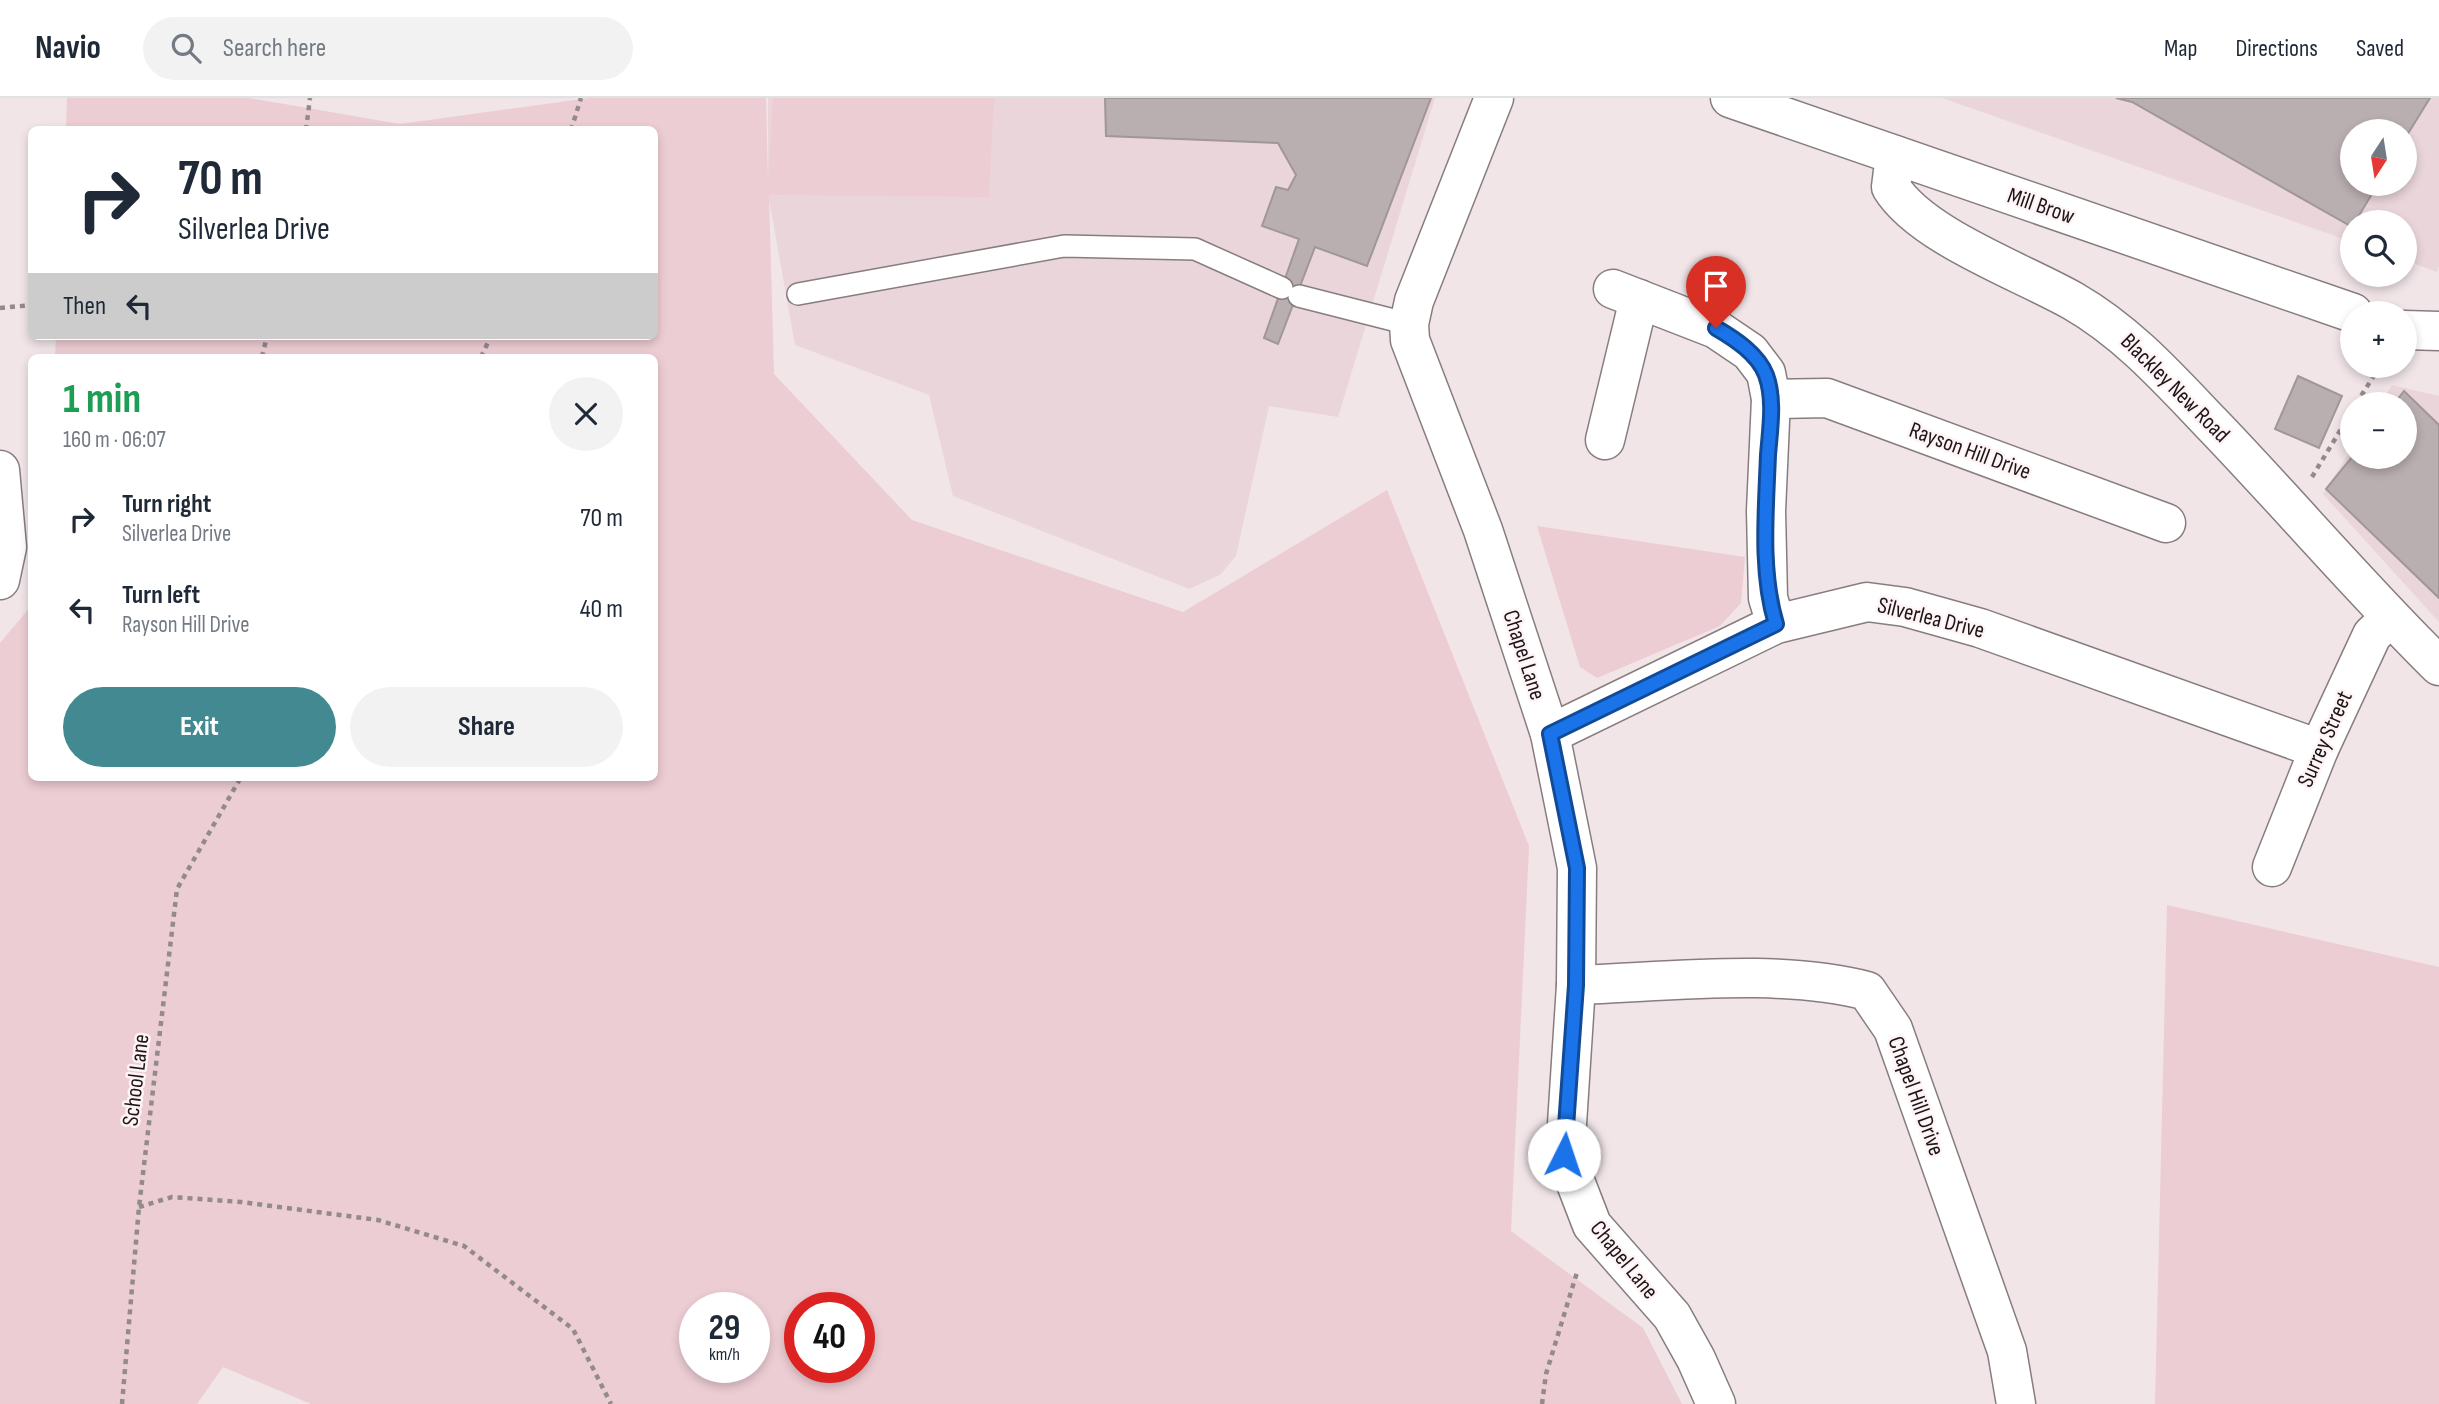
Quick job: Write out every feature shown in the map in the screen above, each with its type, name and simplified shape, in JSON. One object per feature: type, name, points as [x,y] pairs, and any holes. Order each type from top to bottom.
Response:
[{"type":"street","name":"Chapel Lane","points":[[1494,98],[1414,301],[1409,324],[1410,340],[1483,530],[1550,734],[1577,868],[1576,985],[1564,1155],[1592,1225],[1672,1316],[1696,1359],[1716,1404]]},
{"type":"street","name":"Mill Brow","points":[[1731,98],[2340,309]]},
{"type":"street","name":"Blackley New Road","points":[[1895,155],[1891,187],[1909,210],[1962,245],[2074,301],[2115,329],[2157,366],[2293,508],[2390,618],[2439,666]]},
{"type":"street","points":[[1605,440],[1626,294],[1692,318],[1734,338],[1750,352],[1766,373],[1771,399],[1766,511],[1768,598],[1776,624]]},
{"type":"street","points":[[2417,331],[2439,331]]},
{"type":"street","name":"Rayson Hill Drive","points":[[1771,399],[1827,398],[2166,523]]},
{"type":"street","points":[[0,470],[2,558]]},
{"type":"street","name":"Silverlea Drive","points":[[1550,734],[1776,624],[1867,602],[1905,607],[1980,628],[2319,749]]},
{"type":"street","name":"Surrey Street","points":[[2272,867],[2319,749],[2372,635],[2390,618]]},
{"type":"street","name":"Chapel Hill Drive","points":[[1576,985],[1766,979],[1830,981],[1867,991],[1893,1029],[2007,1351],[2016,1404]]},
{"type":"lane","points":[[798,294],[1014,252],[1064,246],[1195,249],[1291,292],[1409,324]]},
{"type":"path","points":[[306,126],[310,98]]},
{"type":"path","points":[[572,126],[581,98]]},
{"type":"path","points":[[0,308],[28,305]]},
{"type":"path","points":[[2293,508],[2340,431]]},
{"type":"path","name":"School Lane","points":[[122,1404],[139,1207],[177,888],[239,781]]},
{"type":"path","points":[[139,1207],[172,1197],[241,1202],[378,1220],[464,1246],[573,1329],[611,1404]]},
{"type":"path","points":[[1542,1404],[1546,1374],[1592,1225]]},
{"type":"shaded area","points":[[67,98],[249,98],[400,124],[589,98],[766,98],[768,179],[773,98],[994,98],[989,197],[769,195],[774,374],[912,520],[1183,612],[1387,490],[1529,846],[1511,1231],[1643,1328],[1682,1404],[311,1404],[223,1367],[197,1404],[0,1404],[0,643],[28,610],[28,781],[658,781],[658,354],[55,354],[56,340],[658,340],[658,126],[66,126]]},
{"type":"shaded area","points":[[768,98],[1435,98],[1338,417],[1269,406],[1236,556],[1220,575],[1189,589],[953,496],[929,395],[795,345],[768,194]]},
{"type":"shaded area","points":[[1942,98],[2439,98],[2437,272],[2417,264],[2417,210],[2340,210],[2340,238]]},
{"type":"shaded area","points":[[2392,385],[2439,396],[2439,622],[2323,494],[2340,467],[2417,469],[2417,392],[2388,392]]},
{"type":"shaded area","points":[[1537,526],[1745,557],[1741,603],[1720,626],[1597,678],[1580,667]]},
{"type":"shaded area","points":[[2167,905],[2439,967],[2439,1404],[2155,1404]]},
{"type":"building","points":[[1105,98],[1431,98],[1367,266],[1315,247],[1278,344],[1264,338],[1299,239],[1262,226],[1276,187],[1288,190],[1296,175],[1278,143],[1106,136]]},
{"type":"building","points":[[2116,98],[2430,98],[2417,119],[2340,119],[2340,196],[2371,196],[2362,210],[2340,210],[2340,220],[2132,102]]},
{"type":"building","points":[[2298,376],[2340,395],[2319,448],[2275,429]]},
{"type":"building","points":[[2417,404],[2439,425],[2439,598],[2326,489],[2342,469],[2417,469]]},
{"type":"route","points":[[1564,1155],[1576,985],[1577,868],[1550,734],[1776,624],[1768,598],[1766,511],[1771,399],[1766,373],[1750,352],[1734,338],[1716,328]]}]
